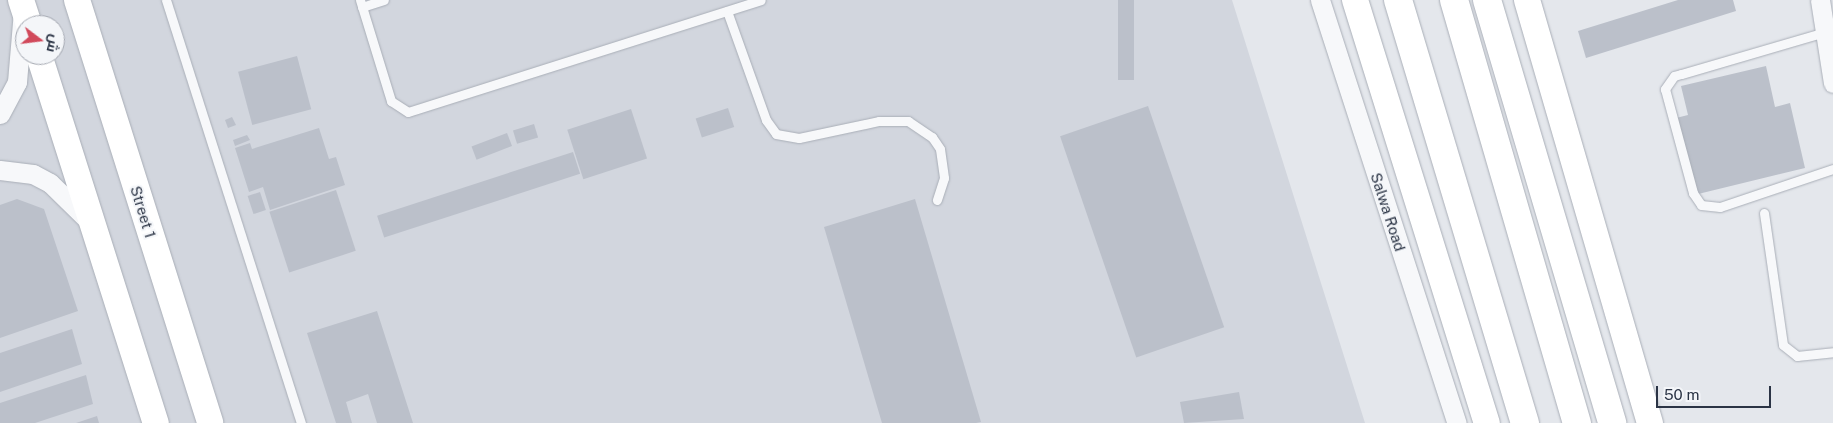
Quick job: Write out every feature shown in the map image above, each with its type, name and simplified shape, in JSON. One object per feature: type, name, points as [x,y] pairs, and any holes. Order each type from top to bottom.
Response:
[{"type":"highway","points":[[1398,0],[1525,423]]},
{"type":"highway","points":[[1454,0],[1577,423]]},
{"type":"highway","points":[[1486,0],[1612,423]]},
{"type":"main road","name":"Street 1","points":[[77,0],[210,423]]},
{"type":"main road","name":"Salwa Road","points":[[1355,0],[1487,423]]},
{"type":"main road","points":[[1527,0],[1650,423]]},
{"type":"main road","points":[[42,65],[156,423]]},
{"type":"street","points":[[90,0],[90,39]]},
{"type":"street","name":"Salwa Road","points":[[1320,0],[1456,423]]},
{"type":"street","points":[[1820,0],[1833,83]]},
{"type":"street","points":[[0,114],[17,82],[25,10]]},
{"type":"street","points":[[0,170],[33,174],[50,182],[93,225]]},
{"type":"lane","points":[[166,0],[301,423]]},
{"type":"lane","points":[[384,0],[361,4],[391,101],[408,112],[761,0]]},
{"type":"lane","points":[[727,12],[766,120],[776,134],[799,138],[879,121],[908,121],[932,137],[940,149],[944,178],[937,200]]},
{"type":"lane","points":[[1825,32],[1674,76],[1665,89],[1693,193],[1701,205],[1720,207],[1833,169]]},
{"type":"lane","points":[[1764,213],[1783,345],[1797,356],[1833,352]]},
{"type":"shaded area","points":[[0,0],[1232,0],[1365,423],[0,423]]},
{"type":"building","points":[[1118,0],[1134,0],[1134,80],[1118,80]]},
{"type":"building","points":[[1678,0],[1733,0],[1736,11],[1586,58],[1578,31]]},
{"type":"building","points":[[297,56],[311,109],[252,125],[238,72]]},
{"type":"building","points":[[1766,66],[1775,107],[1790,103],[1805,168],[1694,195],[1676,118],[1688,115],[1681,86]]},
{"type":"building","points":[[1148,106],[1224,327],[1136,358],[1060,136]]},
{"type":"building","points":[[728,108],[734,127],[702,138],[696,119]]},
{"type":"building","points":[[631,109],[647,158],[583,179],[567,130]]},
{"type":"building","points":[[232,117],[236,125],[228,128],[225,120]]},
{"type":"building","points":[[534,124],[538,137],[517,144],[513,130]]},
{"type":"building","points":[[319,128],[329,159],[336,157],[345,185],[270,210],[263,187],[249,192],[235,148],[250,143],[252,149]]},
{"type":"building","points":[[507,133],[512,146],[477,160],[472,147]]},
{"type":"building","points":[[247,135],[250,140],[235,146],[233,140]]},
{"type":"building","points":[[573,152],[580,174],[384,238],[377,216]]},
{"type":"building","points":[[336,190],[356,251],[289,272],[269,212]]},
{"type":"building","points":[[260,192],[266,210],[254,214],[248,196]]},
{"type":"building","points":[[17,199],[44,209],[78,311],[0,338],[0,205]]},
{"type":"building","points":[[915,199],[981,422],[882,423],[824,227]]},
{"type":"building","points":[[377,311],[413,423],[377,423],[368,394],[346,402],[352,423],[336,423],[307,333]]},
{"type":"building","points":[[72,329],[82,364],[0,392],[0,353]]},
{"type":"building","points":[[86,375],[93,404],[35,423],[0,423],[0,403]]},
{"type":"building","points":[[1239,392],[1244,419],[1184,423],[1180,402]]},
{"type":"building","points":[[97,416],[99,423],[76,423]]}]
